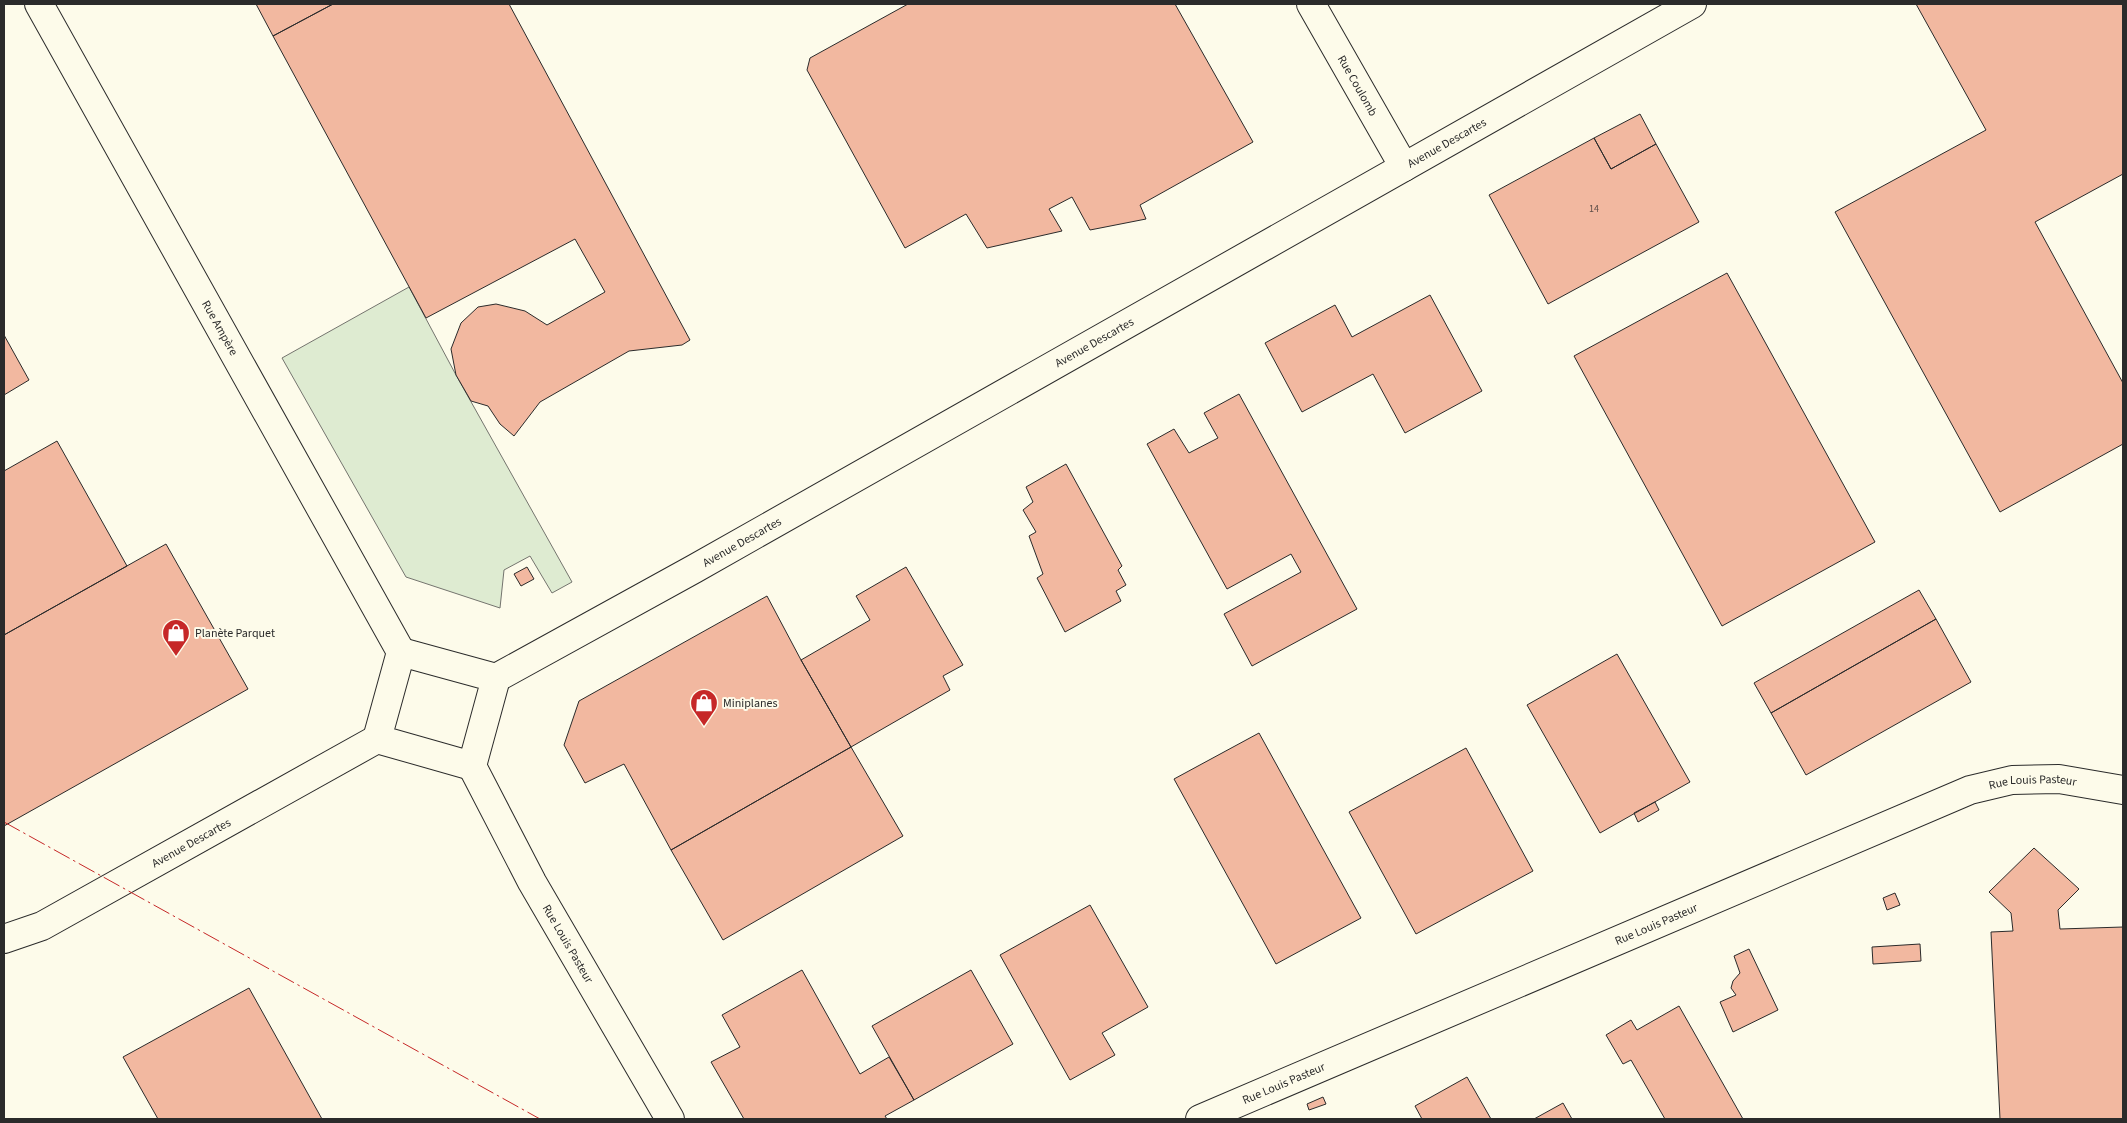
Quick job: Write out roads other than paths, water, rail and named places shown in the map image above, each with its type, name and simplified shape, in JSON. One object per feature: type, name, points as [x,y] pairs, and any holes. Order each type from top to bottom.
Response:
[{"type":"street","name":"Rue Ampère","points":[[39,4],[401,652]]},
{"type":"street","name":"Rue Coulomb","points":[[1311,4],[1404,167]]},
{"type":"street","name":"Avenue Descartes","points":[[496,678],[720,554],[1692,4]]},
{"type":"street","points":[[401,652],[496,678],[472,766],[377,739],[401,652]]},
{"type":"street","name":"Avenue Descartes","points":[[4,939],[42,926],[377,739]]},
{"type":"street","name":"Rue Louis Pasteur","points":[[472,766],[532,882],[670,1119]]},
{"type":"street","name":"Rue Louis Pasteur","points":[[1200,1119],[1970,790],[2012,780],[2059,779],[2123,790]]},
{"type":"place","name":"Planète Parquet","points":[[176,657]]},
{"type":"place","name":"Miniplanes","points":[[704,727]]}]
